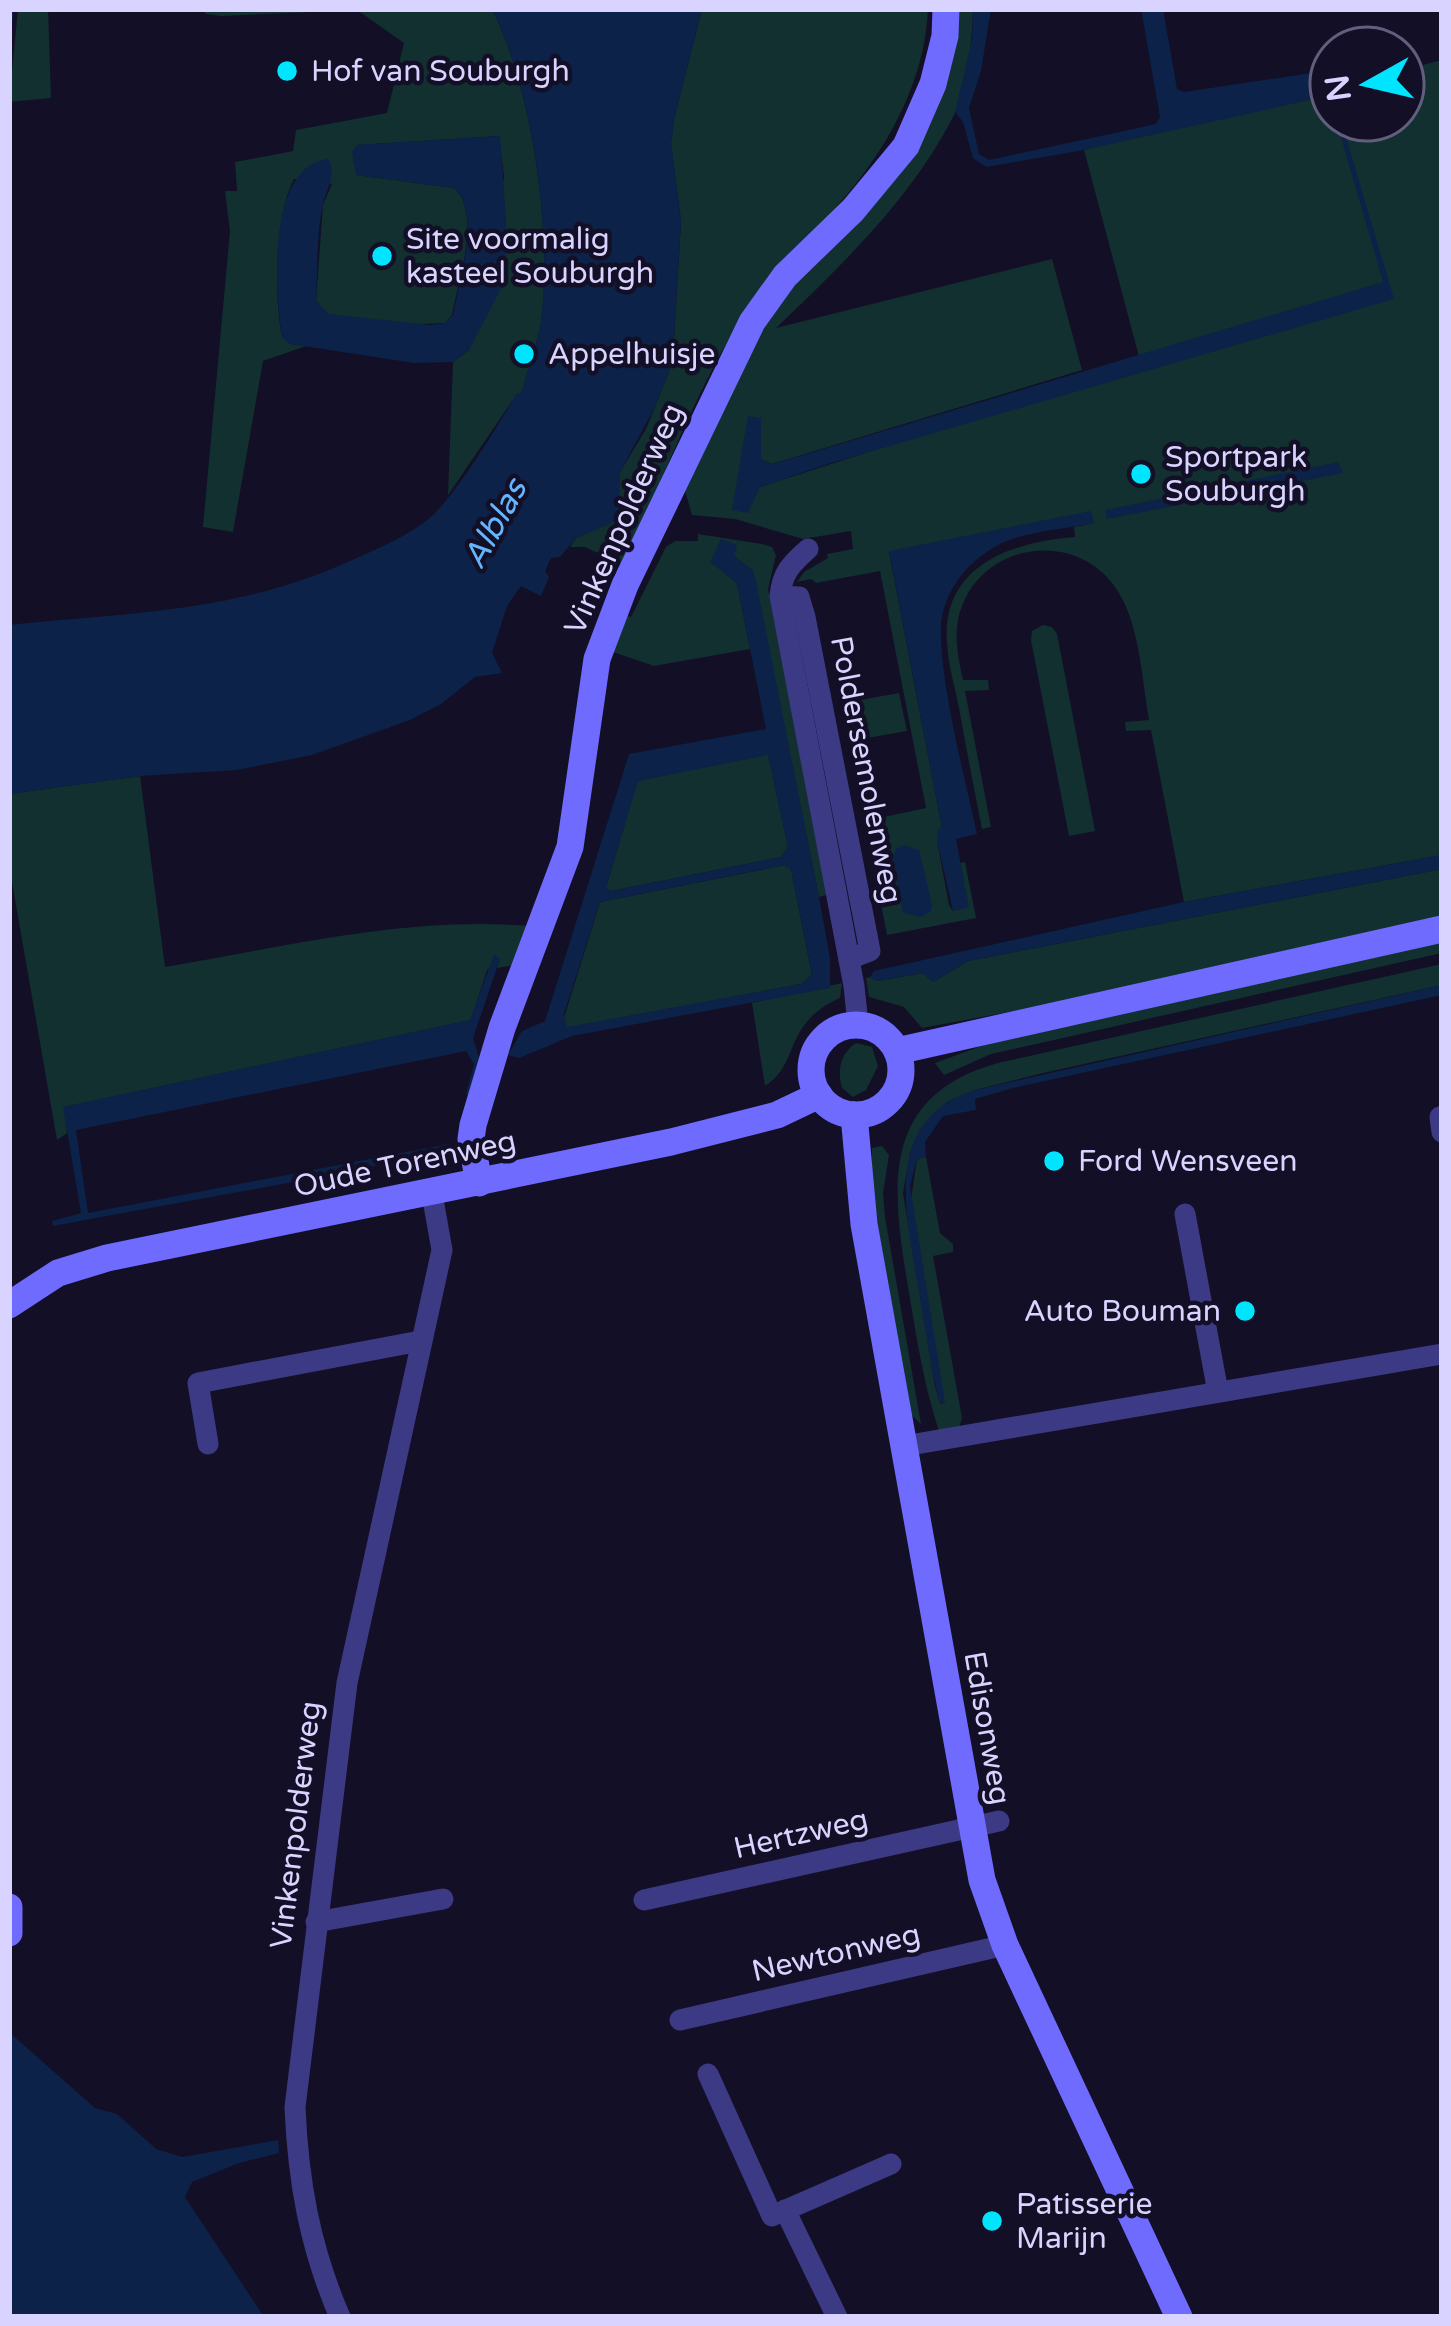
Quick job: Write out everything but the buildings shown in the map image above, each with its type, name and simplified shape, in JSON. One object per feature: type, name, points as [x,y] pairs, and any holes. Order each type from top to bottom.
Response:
[{"type":"street","name":"Vinkenpolderweg","points":[[479,1183],[473,1125],[502,1028],[570,847],[597,659],[625,585],[752,322],[785,276],[853,210],[906,146],[933,84],[946,9]]},
{"type":"street","name":"Poldersemolenweg","points":[[808,549],[788,567],[780,596],[799,597],[806,617],[870,951],[849,959],[858,1024]]},
{"type":"street","points":[[897,1052],[1442,929]]},
{"type":"street","points":[[858,1024],[881,1032],[897,1052],[901,1074],[893,1095],[876,1110],[854,1115],[830,1107],[819,1095],[811,1069],[814,1052],[832,1031],[858,1024]]},
{"type":"street","name":"Oude Torenweg","points":[[9,1305],[83,1264],[731,1128],[777,1115],[819,1095]]},
{"type":"street","name":"Edisonweg","points":[[854,1115],[857,1177],[904,1446],[985,1824],[982,1880],[1005,1945],[1179,2317]]},
{"type":"street","name":"Vinkenpolderweg","points":[[340,2317],[309,2234],[297,2166],[295,2107],[330,1919],[347,1683],[442,1250],[432,1193]]},
{"type":"street","points":[[1185,1214],[1218,1392]]},
{"type":"street","points":[[208,1444],[198,1383],[420,1341]]},
{"type":"street","points":[[904,1446],[1442,1354]]},
{"type":"street","name":"Hertzweg","points":[[644,1900],[985,1824]]},
{"type":"street","points":[[330,1919],[443,1899]]},
{"type":"street","points":[[9,1907],[9,1933]]},
{"type":"street","name":"Newtonweg","points":[[680,2020],[1005,1945]]},
{"type":"street","points":[[708,2074],[772,2216],[891,2164]]},
{"type":"street","points":[[785,2210],[837,2317]]},
{"type":"green space","points":[[18,9],[48,9],[51,98],[9,102]]},
{"type":"green space","points":[[201,9],[492,9],[518,79],[536,162],[544,247],[541,322],[521,395],[517,394],[448,495],[453,362],[469,350],[475,335],[504,177],[499,136],[357,145],[356,175],[454,188],[462,199],[466,248],[452,315],[445,323],[397,325],[328,314],[316,301],[323,205],[332,184],[294,179],[279,235],[278,300],[282,337],[290,344],[306,346],[263,361],[233,532],[203,527],[230,231],[225,191],[237,191],[235,162],[293,151],[296,130],[387,113],[404,43],[357,10],[221,16]]},
{"type":"green space","points":[[702,9],[928,9],[911,89],[887,139],[856,184],[742,317],[693,407],[625,566],[585,547],[570,547],[576,538],[617,520],[620,472],[646,429],[669,372],[681,221],[671,144]]},
{"type":"green space","name":"Sportpark Souburgh","points":[[956,9],[973,9],[966,79],[936,147],[896,203],[776,328],[1052,259],[1082,370],[772,464],[761,459],[761,419],[732,510],[760,487],[1141,364],[1084,150],[1307,94],[1307,144],[1427,144],[1427,64],[1442,60],[1442,855],[1184,902],[1151,730],[1126,731],[1125,722],[1149,720],[1132,622],[1103,573],[1083,559],[1060,552],[1013,556],[992,567],[975,584],[959,615],[957,643],[963,680],[988,680],[989,690],[965,691],[991,827],[982,829],[948,651],[948,616],[956,594],[968,577],[1005,552],[1075,537],[1074,527],[1094,523],[889,552],[942,828],[937,841],[949,905],[953,911],[968,907],[960,863],[965,862],[976,918],[887,935],[865,821],[926,808],[880,571],[797,582],[804,572],[828,558],[827,554],[853,549],[851,531],[803,539],[735,519],[692,515],[685,491],[708,432],[781,296],[819,262],[884,188]]},
{"type":"green space","points":[[698,534],[762,544],[772,547],[776,555],[768,589],[830,894],[819,897],[753,571],[734,556],[711,561],[737,583],[750,649],[654,666],[610,651],[622,614],[631,617],[666,547],[675,541],[698,541]]},
{"type":"green space","points":[[1043,625],[1057,634],[1095,831],[1069,836],[1031,640],[1032,631]]},
{"type":"green space","points":[[899,693],[907,731],[850,741],[843,703]]},
{"type":"green space","points":[[768,754],[788,847],[781,857],[611,891],[606,888],[637,781]]},
{"type":"green space","points":[[140,776],[165,967],[392,929],[529,926],[514,965],[497,968],[500,959],[487,970],[471,1020],[64,1107],[67,1133],[57,1140],[9,865],[9,794]]},
{"type":"green space","points":[[785,865],[791,869],[812,975],[801,984],[567,1028],[563,1021],[600,902]]},
{"type":"green space","points":[[1442,869],[1442,918],[1058,1003],[922,1028],[904,1007],[869,997],[866,978],[870,977],[877,981],[923,973],[933,982],[968,961]]},
{"type":"green space","points":[[1442,940],[1442,953],[991,1054],[944,1075],[935,1063],[995,1041]]},
{"type":"green space","points":[[1442,964],[1442,985],[1043,1073],[947,1102],[921,1128],[910,1153],[903,1193],[935,1386],[943,1404],[911,1199],[917,1159],[926,1157],[940,1233],[953,1244],[953,1252],[933,1256],[962,1418],[959,1427],[939,1431],[909,1293],[898,1186],[901,1154],[912,1125],[930,1100],[958,1079],[998,1063]]},
{"type":"green space","points":[[842,983],[840,998],[809,1019],[784,1066],[765,1086],[752,1003]]},
{"type":"green space","points":[[856,1043],[872,1047],[878,1066],[866,1090],[853,1097],[842,1088],[840,1069],[846,1052]]},
{"type":"green space","points":[[882,1146],[889,1155],[885,1217],[921,1424],[909,1413],[872,1189],[872,1148]]},
{"type":"water","name":"Alblas","points":[[492,9],[702,9],[671,144],[681,221],[669,372],[620,472],[618,520],[576,538],[560,557],[551,558],[541,596],[521,586],[507,606],[492,653],[502,673],[475,677],[441,704],[410,720],[312,755],[237,770],[140,776],[9,794],[9,625],[225,600],[267,591],[373,551],[433,515],[466,474],[517,393],[521,394],[541,321],[541,204],[518,79]]},
{"type":"water","points":[[973,9],[991,9],[981,71],[969,108],[979,154],[989,160],[1156,124],[1160,117],[1141,9],[1163,9],[1177,89],[1184,92],[1307,74],[1307,101],[986,167],[973,158],[963,122],[955,112],[972,39]]},
{"type":"water","points":[[500,136],[505,281],[469,350],[453,362],[414,363],[290,344],[282,337],[279,233],[294,183],[309,166],[329,159],[332,172],[319,228],[316,301],[329,314],[445,323],[453,315],[466,248],[462,199],[454,188],[356,175],[352,152],[357,145]]},
{"type":"water","points":[[1343,144],[1348,144],[1394,299],[828,464],[760,487],[748,513],[732,510],[748,416],[761,418],[761,459],[773,464],[1383,282]]},
{"type":"water","points":[[1338,462],[1343,473],[1107,519],[1105,510]]},
{"type":"water","points":[[1091,511],[1094,523],[1024,536],[992,549],[965,571],[943,612],[942,658],[977,834],[956,839],[969,907],[953,911],[937,841],[942,828],[889,551]]},
{"type":"water","points":[[721,539],[737,545],[734,556],[753,571],[756,581],[819,897],[830,958],[830,988],[572,1036],[519,1058],[508,1055],[522,1031],[545,1021],[629,754],[766,729],[737,583],[710,562]],"holes":[[[768,755],[788,847],[781,857],[611,891],[606,888],[638,781]],[[784,865],[791,869],[812,974],[801,984],[567,1027],[564,1014],[600,902]]]},
{"type":"water","points":[[904,845],[919,850],[932,905],[921,917],[903,913],[892,857]]},
{"type":"water","points":[[1442,855],[1442,869],[968,961],[933,982],[923,973],[876,981],[870,977],[874,971],[1184,902]]},
{"type":"water","points":[[494,954],[500,959],[473,1038],[479,1058],[470,1095],[466,1094],[474,1064],[466,1051],[76,1130],[88,1213],[448,1144],[449,1149],[53,1226],[52,1221],[81,1213],[63,1107],[470,1020]]},
{"type":"water","points":[[1442,985],[1442,995],[1013,1088],[975,1099],[976,1110],[943,1116],[925,1142],[926,1157],[917,1159],[910,1186],[945,1402],[940,1403],[909,1233],[906,1175],[924,1124],[945,1104],[975,1090]]},
{"type":"water","points":[[9,2032],[95,2108],[117,2114],[156,2149],[182,2157],[278,2140],[279,2153],[192,2182],[185,2197],[264,2317],[9,2317]]},
{"type":"waterway","points":[[9,24],[11,9]]},
{"type":"place","name":"Hof van Souburgh","points":[[287,71]]},
{"type":"place","name":"Site voormalig kasteel Souburgh","points":[[382,256]]},
{"type":"place","name":"Appelhuisje","points":[[524,354]]},
{"type":"place","name":"Sportpark Souburgh","points":[[1141,474]]},
{"type":"place","name":"Ford Wensveen","points":[[1054,1161]]},
{"type":"place","name":"Auto Bouman","points":[[1245,1311]]},
{"type":"place","name":"Patisserie Marijn","points":[[992,2221]]}]
